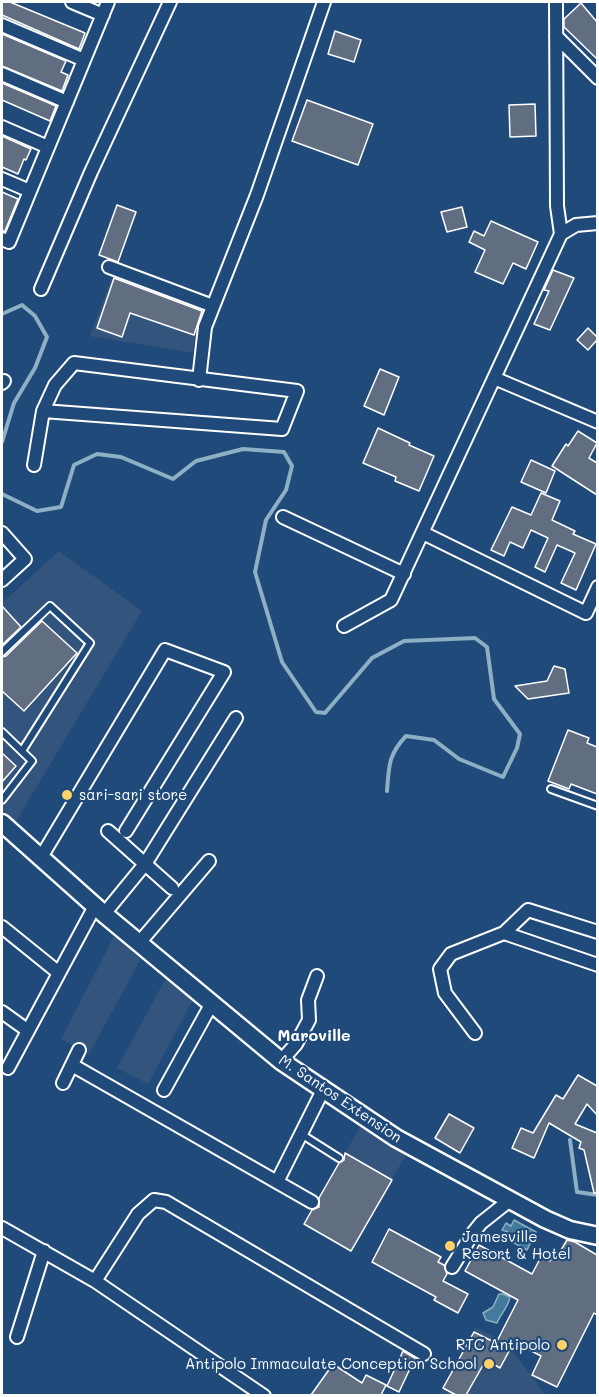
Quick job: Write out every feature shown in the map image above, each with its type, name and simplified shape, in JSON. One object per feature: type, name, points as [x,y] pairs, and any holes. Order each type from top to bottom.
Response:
[{"type":"street","points":[[72,2],[103,15]]},
{"type":"street","points":[[5,240],[30,191],[108,2]]},
{"type":"street","points":[[41,289],[170,2]]},
{"type":"street","points":[[199,380],[205,327],[257,195],[324,2]]},
{"type":"street","points":[[344,626],[391,600],[561,234],[557,206],[556,2]]},
{"type":"street","points":[[2,25],[84,60]]},
{"type":"street","points":[[556,36],[597,78]]},
{"type":"street","points":[[2,74],[67,102]]},
{"type":"street","points":[[2,127],[48,147]]},
{"type":"street","points":[[2,179],[30,191]]},
{"type":"street","points":[[561,234],[576,225],[597,223]]},
{"type":"street","points":[[109,267],[213,306]]},
{"type":"street","points":[[34,465],[43,411],[55,385],[74,363],[297,391],[282,429],[43,411]]},
{"type":"street","points":[[494,378],[597,422]]},
{"type":"street","points":[[283,517],[404,574]]},
{"type":"street","points":[[2,533],[25,559],[2,580]]},
{"type":"street","points":[[423,533],[586,613],[597,587]]},
{"type":"street","points":[[40,859],[165,650],[224,672],[126,831]]},
{"type":"street","points":[[8,1068],[59,973],[99,910],[146,864],[236,718]]},
{"type":"street","name":"M. Santos Extension","points":[[2,823],[99,910],[281,1061],[396,1138],[570,1230],[597,1236]]},
{"type":"street","points":[[108,831],[172,888]]},
{"type":"street","points":[[139,943],[208,861]]},
{"type":"street","points":[[475,1033],[445,993],[440,969],[451,954],[504,933],[528,910],[597,932]]},
{"type":"street","points":[[2,927],[59,973]]},
{"type":"street","points":[[504,933],[597,965]]},
{"type":"street","points":[[281,1061],[296,1044],[309,1020],[308,1000],[317,976]]},
{"type":"street","points":[[164,1090],[212,1003]]},
{"type":"street","points":[[2,1012],[27,1030]]},
{"type":"street","points":[[63,1083],[79,1050]]},
{"type":"street","points":[[72,1065],[312,1202]]},
{"type":"street","points":[[277,1182],[323,1090]]},
{"type":"street","points":[[95,1281],[138,1214],[154,1200],[166,1202],[424,1354]]},
{"type":"street","points":[[452,1268],[477,1228],[510,1200]]},
{"type":"street","points":[[2,1228],[95,1281],[264,1395]]},
{"type":"street","points":[[17,1337],[44,1251]]},
{"type":"lane","points":[[2,652],[50,606],[90,643],[22,751]]},
{"type":"lane","points":[[2,732],[32,761],[2,800]]},
{"type":"lane","points":[[551,789],[597,806]]},
{"type":"lane","points":[[300,1134],[339,1158]]},
{"type":"shaded area","points":[[113,274],[206,306],[197,326],[193,353],[90,336]]},
{"type":"shaded area","points":[[59,551],[142,611],[15,823],[2,811],[2,603]]},
{"type":"shaded area","points":[[114,936],[141,959],[89,1054],[61,1039]]},
{"type":"shaded area","points":[[166,978],[193,1000],[148,1084],[117,1068]]},
{"type":"shaded area","points":[[363,1122],[409,1150],[351,1251],[304,1224]]},
{"type":"shaded area","points":[[514,1220],[536,1232],[527,1250],[505,1238],[508,1232],[502,1230],[506,1223],[511,1226]]},
{"type":"shaded area","points":[[499,1294],[510,1297],[508,1304],[497,1323],[486,1320],[483,1313],[493,1307]]},
{"type":"shaded area","name":"Antipolo Immaculate Conception School","points":[[475,1327],[497,1338],[515,1354],[546,1395],[439,1396]]},
{"type":"building","points":[[2,2],[10,2],[85,33],[79,49],[2,15]]},
{"type":"building","points":[[581,3],[597,22],[597,59],[564,27],[564,19]]},
{"type":"building","points":[[335,31],[361,40],[354,62],[328,54]]},
{"type":"building","points":[[2,34],[66,61],[61,72],[68,75],[62,91],[2,66]]},
{"type":"building","points":[[2,83],[56,106],[50,121],[2,100]]},
{"type":"building","points":[[307,100],[373,124],[358,165],[292,141]]},
{"type":"building","points":[[535,104],[536,136],[510,137],[509,105]]},
{"type":"building","points":[[2,136],[31,149],[18,174],[2,167]]},
{"type":"building","points":[[2,192],[18,199],[5,231],[2,231]]},
{"type":"building","points":[[117,205],[136,212],[118,262],[99,255]]},
{"type":"building","points":[[462,207],[467,227],[447,232],[441,212]]},
{"type":"building","points":[[491,221],[538,242],[526,269],[513,263],[503,284],[475,272],[485,250],[469,242],[474,231],[484,236]]},
{"type":"building","points":[[553,270],[574,278],[550,330],[534,324],[549,291],[544,290]]},
{"type":"building","points":[[114,278],[202,311],[194,335],[130,313],[122,337],[97,328]]},
{"type":"building","points":[[588,328],[597,340],[588,350],[577,340]]},
{"type":"building","points":[[380,369],[399,377],[384,415],[364,406]]},
{"type":"building","points":[[378,428],[434,456],[419,491],[395,481],[396,477],[363,463]]},
{"type":"building","points":[[578,431],[597,443],[589,458],[597,463],[597,495],[552,466],[566,444],[568,446]]},
{"type":"building","points":[[531,460],[555,471],[546,493],[521,482]]},
{"type":"building","points":[[541,493],[560,501],[552,520],[575,531],[573,534],[596,544],[576,590],[561,583],[575,553],[557,545],[545,572],[535,567],[548,538],[531,530],[523,548],[510,542],[504,556],[491,550],[512,507],[531,515]]},
{"type":"building","points":[[2,606],[21,627],[2,645]]},
{"type":"building","points":[[42,621],[77,653],[24,711],[2,691],[2,657],[6,656]]},
{"type":"building","points":[[554,666],[565,669],[569,693],[528,699],[515,686],[547,681]]},
{"type":"building","points":[[568,730],[589,738],[587,743],[597,747],[597,794],[571,784],[569,789],[548,781]]},
{"type":"building","points":[[2,753],[16,766],[2,782]]},
{"type":"building","points":[[578,1075],[597,1086],[597,1115],[587,1104],[575,1124],[597,1133],[597,1193],[594,1193],[584,1150],[579,1148],[581,1142],[549,1123],[534,1158],[512,1148],[521,1128],[533,1133],[556,1095],[563,1099]]},
{"type":"building","points":[[449,1114],[474,1128],[460,1153],[435,1138]]},
{"type":"building","points":[[345,1153],[392,1180],[351,1251],[304,1224],[312,1210],[319,1207],[319,1198],[339,1163],[344,1160]]},
{"type":"building","points":[[389,1229],[441,1257],[438,1262],[444,1265],[447,1274],[443,1281],[468,1294],[458,1313],[434,1300],[436,1297],[372,1262]]},
{"type":"building","points":[[567,1240],[597,1255],[597,1315],[594,1313],[557,1387],[532,1375],[541,1356],[514,1342],[500,1368],[486,1360],[466,1395],[456,1395],[443,1388],[474,1332],[496,1343],[518,1300],[465,1271],[479,1245],[532,1274],[541,1257],[550,1261],[554,1253],[558,1255]]},
{"type":"building","points":[[403,1351],[415,1358],[399,1392],[387,1386]]},
{"type":"building","points":[[333,1364],[362,1383],[366,1375],[386,1385],[381,1395],[311,1395]]},
{"type":"waterway","points":[[2,314],[22,305],[35,316],[47,337],[35,368],[14,403],[2,442]]},
{"type":"waterway","points":[[2,494],[37,511],[61,507],[74,465],[97,454],[121,457],[173,479],[196,461],[243,449],[284,452],[292,466],[286,490],[266,520],[255,572],[282,662],[316,712],[325,713],[372,658],[404,641],[475,638],[487,647],[494,699],[520,734],[517,748],[503,777],[459,759],[434,740],[406,736],[393,755],[387,791]]},
{"type":"waterway","points":[[570,1140],[577,1192],[598,1195]]},
{"type":"place","name":"sari-sari store","points":[[67,795]]},
{"type":"place","name":"Jamesville Resort & Hotel","points":[[450,1246]]},
{"type":"place","name":"RTC Antipolo","points":[[562,1345]]},
{"type":"place","name":"Antipolo Immaculate Conception School","points":[[489,1364]]},
{"type":"district","name":"Maroville","points":[[314,1036]]}]
